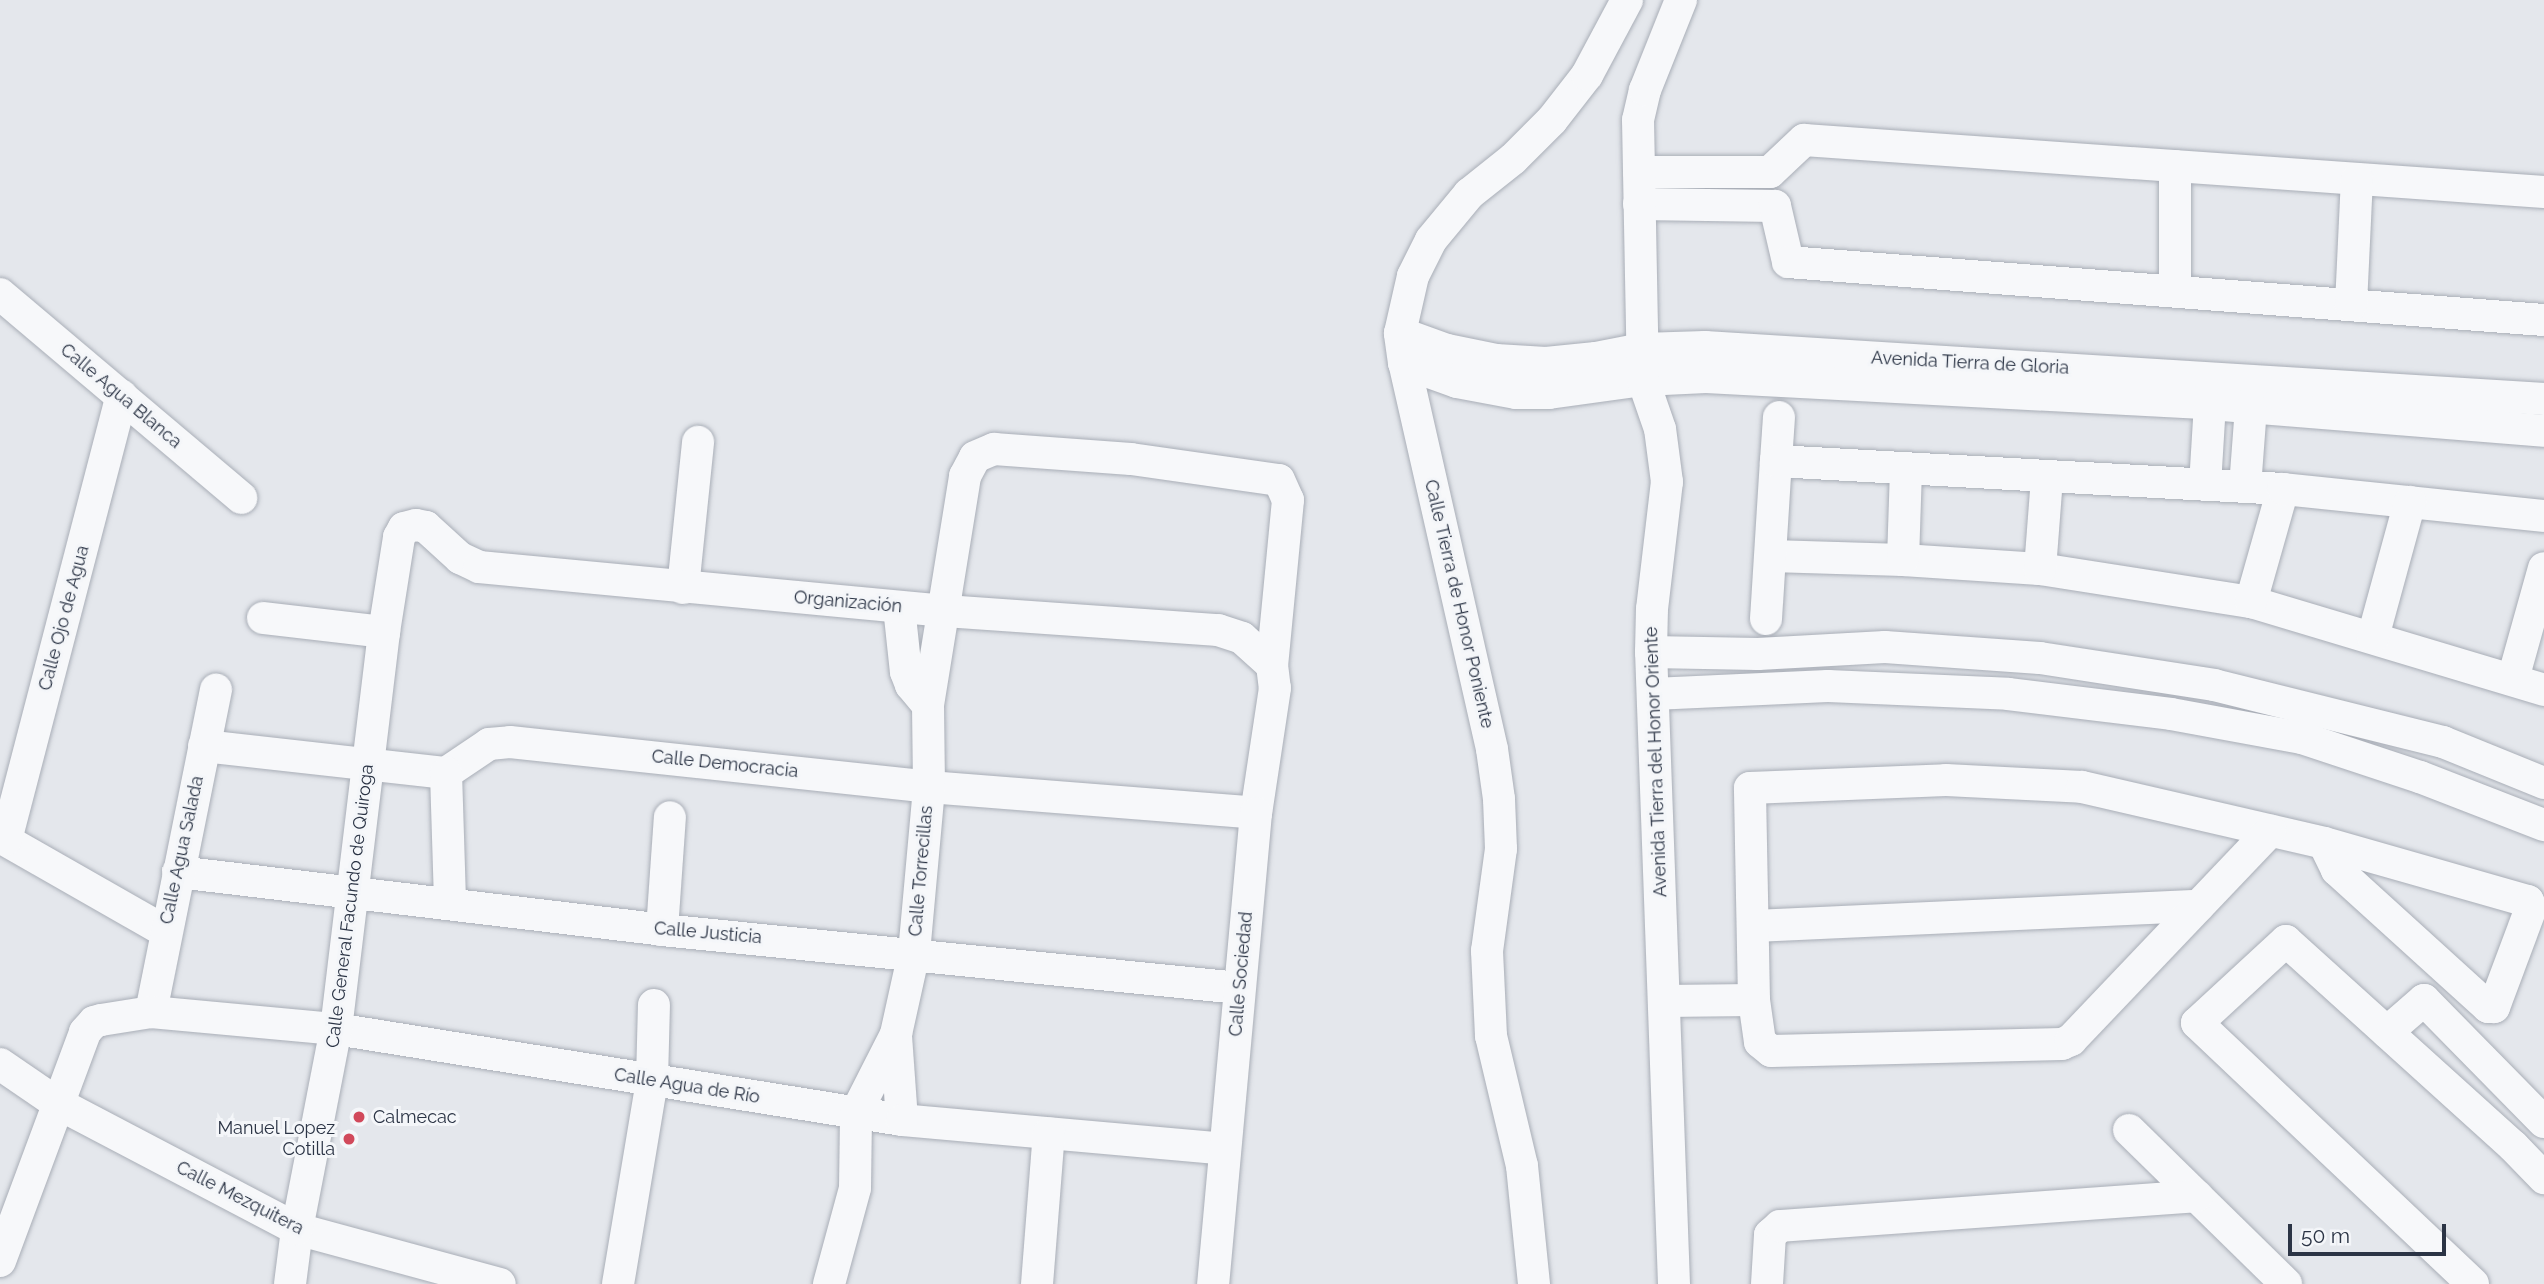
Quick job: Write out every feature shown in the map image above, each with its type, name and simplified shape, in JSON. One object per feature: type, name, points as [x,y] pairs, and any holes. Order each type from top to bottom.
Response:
[{"type":"street","name":"Calle Tierra de Honor Poniente","points":[[1534,1284],[1522,1166],[1491,1036],[1487,951],[1501,849],[1499,799],[1492,750],[1402,348],[1413,275],[1431,240],[1469,194],[1513,159],[1552,120],[1587,75],[1627,0]]},
{"type":"street","name":"Avenida Tierra del Honor Oriente","points":[[1674,1284],[1651,652],[1652,609],[1667,482],[1660,429],[1643,380],[1639,172],[1640,105],[1681,0]]},
{"type":"street","points":[[1639,172],[1770,172],[1804,141],[2544,192]]},
{"type":"street","points":[[2175,166],[2175,291]]},
{"type":"street","points":[[2351,305],[2357,179]]},
{"type":"street","points":[[1639,204],[1775,206],[1788,261],[2544,320]]},
{"type":"street","name":"Calle Agua Blanca","points":[[0,295],[241,498]]},
{"type":"street","name":"Avenida Tierra de Gloria","points":[[1402,348],[1447,350],[1508,361],[1546,363],[1596,358],[1642,349],[1705,347],[2544,399]]},
{"type":"street","name":"Avenida Tierra de Gloria","points":[[1402,348],[1457,382],[1516,393],[1581,390],[1643,380],[1706,377],[2210,404],[2544,431]]},
{"type":"street","name":"Calle Ojo de Agua","points":[[3,838],[121,396]]},
{"type":"street","points":[[2205,485],[2210,404]]},
{"type":"street","points":[[2245,487],[2251,407]]},
{"type":"street","points":[[1766,619],[1779,417]]},
{"type":"street","points":[[683,587],[698,442]]},
{"type":"street","name":"Calle Torrecillas","points":[[829,1284],[855,1188],[856,1113],[896,1034],[914,953],[929,787],[928,705],[965,476],[975,457],[994,449],[1131,459]]},
{"type":"street","name":"Calle Sociedad","points":[[1131,459],[1279,480],[1288,500],[1272,665],[1275,688],[1256,813],[1224,1149],[1220,1236],[1213,1284]]},
{"type":"street","points":[[1776,461],[2283,489],[2544,516]]},
{"type":"street","points":[[1903,560],[1906,469]]},
{"type":"street","points":[[2040,569],[2047,477]]},
{"type":"street","points":[[2251,602],[2283,489]]},
{"type":"street","points":[[2372,637],[2410,502]]},
{"type":"street","name":"Organización","points":[[415,528],[460,558],[478,566],[944,611],[1217,630],[1242,638],[1272,665]]},
{"type":"street","name":"Calle General Facundo de Quiroga","points":[[290,1284],[297,1229],[336,1029],[384,632],[399,537],[415,528]]},
{"type":"street","points":[[1770,556],[1903,560],[2040,569],[2251,602],[2544,690]]},
{"type":"street","points":[[2514,679],[2544,568]]},
{"type":"street","points":[[899,607],[906,672],[911,685],[928,705]]},
{"type":"street","points":[[263,618],[384,632]]},
{"type":"street","points":[[1651,652],[1758,654],[1885,647],[2040,658],[2214,685],[2416,735],[2443,742],[2544,783]]},
{"type":"street","points":[[1653,694],[1856,687],[2008,694],[2171,715],[2302,738],[2420,777],[2544,825]]},
{"type":"street","name":"Calle Agua Salada","points":[[151,1012],[165,931],[216,689]]},
{"type":"street","name":"Calle Democracia","points":[[446,773],[489,744],[510,742],[929,787],[1256,813]]},
{"type":"street","points":[[204,746],[368,762],[446,773],[450,903]]},
{"type":"street","points":[[2270,831],[2071,1040],[2062,1044],[1771,1051],[1760,1042],[1754,1000],[1754,926],[1748,792],[1754,786],[1946,780],[2082,787],[2325,842],[2531,904],[2494,1007],[2488,1007],[2337,870],[2325,842]]},
{"type":"street","points":[[662,930],[670,817]]},
{"type":"street","points":[[3,838],[165,931]]},
{"type":"street","name":"Calle Justicia","points":[[177,872],[662,930],[914,953],[1239,988]]},
{"type":"street","points":[[1754,926],[2199,906]]},
{"type":"street","points":[[2473,1284],[2197,1023],[2286,941],[2514,1146],[2544,1178]]},
{"type":"street","points":[[1664,1001],[1754,1000]]},
{"type":"street","points":[[2387,1032],[2424,1000],[2544,1122]]},
{"type":"street","points":[[618,1284],[652,1080],[654,1005]]},
{"type":"street","name":"Calle Agua de Río","points":[[57,1103],[85,1032],[93,1022],[151,1012],[336,1029],[902,1120],[1224,1149]]},
{"type":"street","name":"Calle Torrecillas","points":[[896,1034],[902,1120]]},
{"type":"street","name":"Calle Mezquitera","points":[[0,1064],[57,1103],[297,1229],[469,1280],[500,1284]]},
{"type":"street","points":[[0,1261],[57,1103]]},
{"type":"street","points":[[2129,1130],[2286,1284]]},
{"type":"street","points":[[1037,1284],[1049,1133]]},
{"type":"street","points":[[1767,1284],[1770,1235],[1780,1226],[2197,1196]]},
{"type":"place","name":"Calmecac","points":[[359,1117]]},
{"type":"place","name":"Manuel Lopez Cotilla","points":[[349,1139]]}]
